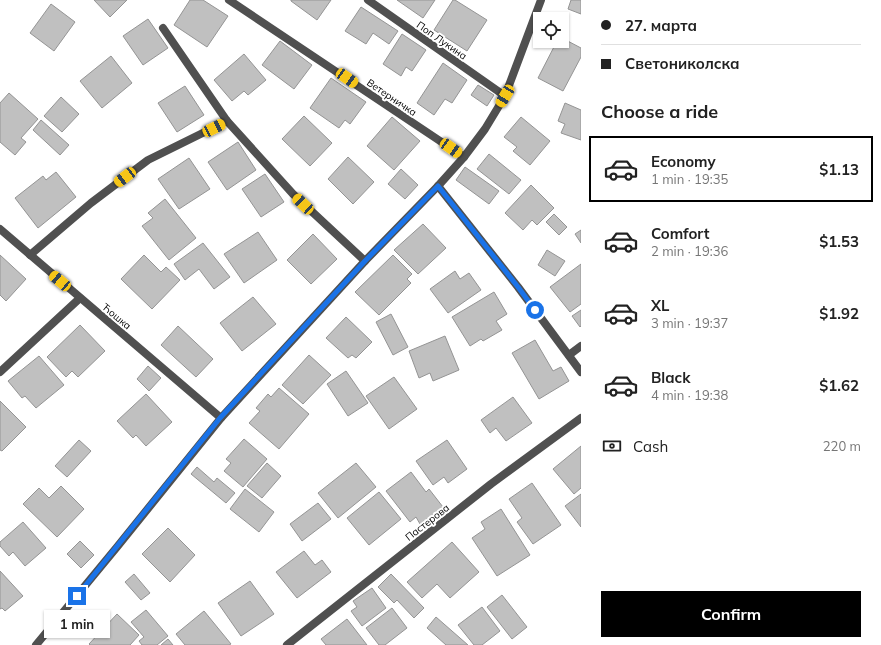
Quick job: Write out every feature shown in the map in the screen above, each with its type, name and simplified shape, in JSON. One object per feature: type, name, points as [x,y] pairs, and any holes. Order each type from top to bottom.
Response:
[{"type":"street","name":"Ветерничка","points":[[229,0],[464,157]]},
{"type":"street","name":"Поп Лукина","points":[[368,0],[505,96]]},
{"type":"street","points":[[36,645],[117,547],[220,418],[365,261],[464,157],[485,129],[505,96],[541,0]]},
{"type":"street","points":[[163,28],[227,121],[293,194],[365,261]]},
{"type":"street","points":[[30,255],[91,203],[148,160],[227,121]]},
{"type":"street","points":[[438,186],[518,287],[581,372]]},
{"type":"street","name":"Ћошка","points":[[0,229],[220,418]]},
{"type":"street","points":[[0,372],[80,298]]},
{"type":"street","points":[[569,355],[581,346]]},
{"type":"street","name":"Пастерова","points":[[287,645],[491,484],[581,418]]},
{"type":"building","points":[[94,0],[127,0],[110,17]]},
{"type":"building","points":[[190,0],[203,0],[228,16],[207,47],[174,25]]},
{"type":"building","points":[[291,0],[331,0],[317,20]]},
{"type":"building","points":[[397,0],[435,0],[423,18]]},
{"type":"building","points":[[453,0],[487,20],[467,51],[434,30]]},
{"type":"building","points":[[571,0],[581,0],[581,14],[568,9]]},
{"type":"building","points":[[51,4],[75,22],[54,51],[30,33]]},
{"type":"building","points":[[361,7],[398,31],[389,44],[373,33],[366,44],[345,31]]},
{"type":"building","points":[[148,19],[168,48],[143,65],[123,36]]},
{"type":"building","points":[[402,34],[426,50],[412,71],[406,67],[401,76],[383,64]]},
{"type":"building","points":[[280,41],[312,65],[294,89],[262,65]]},
{"type":"building","points":[[569,42],[581,48],[581,57],[563,91],[538,78],[553,48],[569,48]]},
{"type":"building","points":[[244,54],[266,80],[248,95],[244,91],[232,101],[214,80]]},
{"type":"building","points":[[111,56],[132,83],[102,108],[80,81]]},
{"type":"building","points":[[443,63],[467,80],[452,103],[445,99],[434,115],[417,103]]},
{"type":"building","points":[[331,78],[366,102],[350,124],[345,120],[339,128],[310,108]]},
{"type":"building","points":[[478,85],[494,95],[487,106],[471,95]]},
{"type":"building","points":[[185,86],[204,115],[177,132],[158,103]]},
{"type":"building","points":[[9,93],[38,119],[21,138],[26,142],[15,155],[0,142],[0,103]]},
{"type":"building","points":[[61,97],[79,114],[62,132],[44,116]]},
{"type":"building","points":[[565,103],[581,110],[581,140],[561,133],[565,124],[558,121]]},
{"type":"building","points":[[304,116],[332,143],[310,166],[282,139]]},
{"type":"building","points":[[392,117],[420,141],[394,170],[367,146]]},
{"type":"building","points":[[521,117],[550,141],[530,165],[513,151],[517,147],[504,137]]},
{"type":"building","points":[[41,120],[69,145],[60,155],[33,130]]},
{"type":"building","points":[[238,142],[256,170],[227,190],[208,162]]},
{"type":"building","points":[[489,154],[521,180],[509,194],[477,169]]},
{"type":"building","points":[[348,157],[374,182],[353,204],[328,179]]},
{"type":"building","points":[[189,158],[210,189],[179,209],[158,179]]},
{"type":"building","points":[[465,167],[499,191],[489,204],[456,180]]},
{"type":"building","points":[[401,169],[418,185],[405,199],[388,184]]},
{"type":"building","points":[[56,172],[76,197],[38,228],[15,198],[43,176],[46,180]]},
{"type":"building","points":[[265,174],[284,202],[261,217],[242,189]]},
{"type":"building","points":[[531,185],[554,208],[537,225],[532,220],[523,230],[505,213]]},
{"type":"building","points":[[165,199],[196,238],[169,260],[142,226],[153,218],[148,213]]},
{"type":"building","points":[[554,214],[567,227],[559,235],[546,222]]},
{"type":"building","points":[[423,224],[446,248],[418,274],[394,250]]},
{"type":"building","points":[[581,230],[581,243],[575,234]]},
{"type":"building","points":[[258,232],[277,260],[244,283],[224,254]]},
{"type":"building","points":[[313,234],[337,259],[311,284],[287,260]]},
{"type":"building","points":[[203,243],[230,277],[214,289],[199,269],[185,280],[174,264]]},
{"type":"building","points":[[547,250],[565,261],[555,276],[538,265]]},
{"type":"building","points":[[0,255],[26,279],[6,301],[0,295]]},
{"type":"building","points":[[144,255],[161,272],[166,267],[180,280],[152,309],[121,279]]},
{"type":"building","points":[[393,255],[412,274],[407,279],[411,283],[379,315],[355,292]]},
{"type":"building","points":[[581,264],[581,304],[570,312],[550,287]]},
{"type":"building","points":[[455,271],[460,279],[469,273],[481,290],[448,313],[430,289]]},
{"type":"building","points":[[494,292],[507,314],[496,321],[502,330],[483,341],[481,339],[470,346],[452,317]]},
{"type":"building","points":[[253,297],[276,324],[242,351],[220,323]]},
{"type":"building","points":[[581,310],[581,326],[580,327],[572,316]]},
{"type":"building","points":[[391,314],[408,347],[393,355],[376,322]]},
{"type":"building","points":[[346,317],[372,342],[356,358],[352,355],[348,358],[326,338]]},
{"type":"building","points":[[80,325],[105,351],[78,377],[72,371],[66,377],[47,357]]},
{"type":"building","points":[[178,326],[213,359],[196,377],[161,345]]},
{"type":"building","points":[[445,336],[459,370],[433,381],[430,373],[419,378],[409,351]]},
{"type":"building","points":[[535,340],[553,371],[561,367],[569,381],[539,399],[512,353]]},
{"type":"building","points":[[309,355],[331,375],[303,404],[282,385]]},
{"type":"building","points":[[39,356],[64,385],[36,408],[25,396],[22,398],[8,381]]},
{"type":"building","points":[[148,366],[161,378],[149,391],[137,379]]},
{"type":"building","points":[[346,371],[368,403],[348,416],[327,384]]},
{"type":"building","points":[[394,377],[417,409],[389,429],[366,396]]},
{"type":"building","points":[[279,388],[309,414],[279,449],[249,423],[260,411],[256,408],[268,394],[271,397]]},
{"type":"building","points":[[146,394],[172,422],[146,446],[136,435],[133,438],[117,421]]},
{"type":"building","points":[[513,397],[532,423],[506,441],[496,428],[490,433],[481,420]]},
{"type":"building","points":[[0,401],[26,427],[2,451],[0,450]]},
{"type":"building","points":[[244,439],[267,459],[243,487],[224,471],[231,463],[226,459]]},
{"type":"building","points":[[79,440],[91,451],[67,477],[55,466]]},
{"type":"building","points":[[447,440],[467,469],[448,483],[444,477],[433,485],[416,461]]},
{"type":"building","points":[[581,446],[581,488],[574,494],[553,469]]},
{"type":"building","points":[[267,463],[281,476],[262,498],[247,486]]},
{"type":"building","points":[[356,463],[376,487],[338,518],[318,493]]},
{"type":"building","points":[[197,467],[214,482],[217,478],[235,493],[226,503],[191,474]]},
{"type":"building","points":[[411,472],[426,492],[429,489],[443,507],[420,524],[416,517],[410,522],[386,491]]},
{"type":"building","points":[[532,483],[561,525],[533,544],[517,522],[522,518],[509,499]]},
{"type":"building","points":[[61,486],[84,509],[57,537],[23,504],[39,488],[49,498]]},
{"type":"building","points":[[245,489],[274,512],[259,532],[230,509]]},
{"type":"building","points":[[379,492],[401,519],[369,545],[347,518]]},
{"type":"building","points":[[581,494],[581,527],[565,506]]},
{"type":"building","points":[[318,503],[331,519],[302,541],[290,524]]},
{"type":"building","points":[[501,509],[530,555],[497,576],[472,538],[485,529],[481,522]]},
{"type":"building","points":[[23,522],[46,548],[25,566],[13,552],[9,556],[0,546],[0,542]]},
{"type":"building","points":[[168,528],[195,555],[170,582],[142,554]]},
{"type":"building","points":[[80,541],[94,555],[81,568],[67,554]]},
{"type":"building","points":[[452,542],[479,572],[450,598],[437,584],[422,598],[407,582]]},
{"type":"building","points":[[304,551],[315,565],[322,560],[331,572],[297,598],[276,572]]},
{"type":"building","points":[[0,571],[23,596],[5,611],[2,608],[0,609]]},
{"type":"building","points":[[134,574],[150,593],[141,600],[125,582]]},
{"type":"building","points":[[391,574],[424,608],[414,618],[397,600],[394,603],[378,587]]},
{"type":"building","points":[[250,581],[274,614],[241,636],[218,603]]},
{"type":"building","points":[[372,588],[386,608],[362,626],[351,611],[357,607],[353,601]]},
{"type":"building","points":[[502,595],[527,627],[512,639],[487,607]]},
{"type":"building","points":[[482,607],[500,631],[482,645],[474,645],[458,625]]},
{"type":"building","points":[[392,608],[407,628],[385,645],[379,645],[366,628]]},
{"type":"building","points":[[146,610],[168,636],[157,645],[142,645],[139,641],[144,637],[131,622]]},
{"type":"building","points":[[204,611],[231,644],[185,645],[176,634]]},
{"type":"building","points":[[117,614],[139,635],[130,645],[90,645],[89,644]]},
{"type":"building","points":[[436,617],[468,645],[446,645],[427,628]]},
{"type":"building","points":[[347,619],[367,645],[326,645],[321,639]]},
{"type":"building","points":[[168,639],[173,645],[161,645]]},
{"type":"route","points":[[77,596],[220,418],[365,261],[438,186],[535,310]]}]
